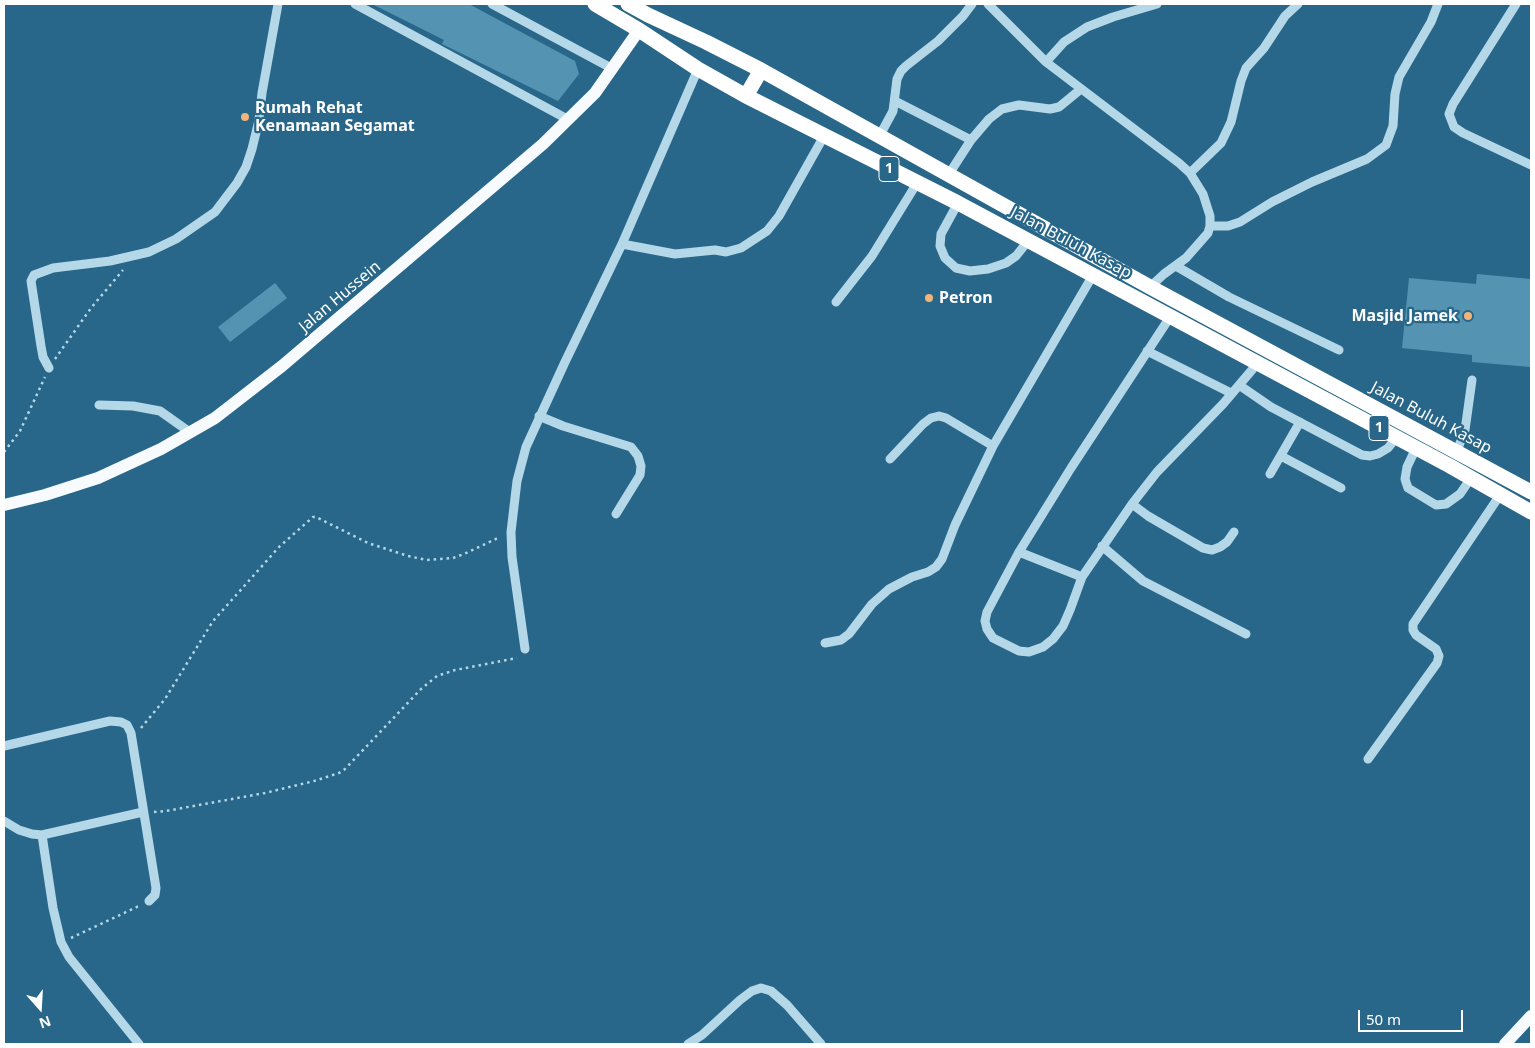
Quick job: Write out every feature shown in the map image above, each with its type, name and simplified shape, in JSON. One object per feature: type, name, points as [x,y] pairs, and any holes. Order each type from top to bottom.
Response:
[{"type":"highway","name":"Jalan Buluh Kasap","points":[[595,4],[640,30],[698,69],[746,96],[1028,240],[1416,448],[1531,512]]},
{"type":"highway","name":"Jalan Buluh Kasap","points":[[628,4],[761,70],[1150,287],[1531,492]]},
{"type":"highway","points":[[746,96],[761,70]]},
{"type":"main road","name":"Jalan Hussein","points":[[4,505],[45,495],[98,478],[140,460],[215,418],[282,366],[504,179],[569,120],[595,93],[640,30]]},
{"type":"main road","points":[[1505,1044],[1529,1021]]},
{"type":"street","points":[[49,368],[40,346],[31,281],[34,275],[53,268],[136,256],[164,246],[202,223],[215,212],[246,167],[259,120],[278,4]]},
{"type":"street","points":[[355,4],[569,120]]},
{"type":"street","points":[[492,4],[613,69]]},
{"type":"street","points":[[879,137],[888,124],[895,101],[897,80],[901,71],[938,41],[972,4]]},
{"type":"street","points":[[988,4],[1046,62],[1179,163],[1190,173],[1203,194],[1208,206],[1210,226],[1208,233],[1200,244],[1150,287]]},
{"type":"street","points":[[1046,62],[1064,42],[1075,34],[1113,17],[1157,4]]},
{"type":"street","points":[[1190,173],[1221,142],[1231,122],[1246,68],[1264,48],[1285,16],[1298,4]]},
{"type":"street","points":[[1210,226],[1228,226],[1240,222],[1272,202],[1312,182],[1367,159],[1380,151],[1386,145],[1392,131],[1398,77],[1431,22],[1438,4]]},
{"type":"street","points":[[1516,4],[1453,104],[1449,114],[1454,127],[1463,134],[1531,166]]},
{"type":"street","points":[[526,649],[512,557],[511,532],[517,480],[526,447],[622,244],[698,69]]},
{"type":"street","points":[[949,174],[971,140],[989,119],[1002,109],[1019,105],[1050,109],[1059,107],[1081,89]]},
{"type":"street","points":[[895,101],[971,140]]},
{"type":"street","points":[[622,244],[675,254],[707,250],[726,252],[741,248],[767,231],[779,216],[824,136]]},
{"type":"street","points":[[836,302],[872,256],[917,183]]},
{"type":"street","points":[[958,203],[941,234],[940,246],[945,258],[956,268],[970,271],[988,269],[1006,263],[1016,256],[1028,240]]},
{"type":"street","points":[[1176,266],[1229,297],[1339,350]]},
{"type":"street","points":[[826,643],[841,640],[849,634],[872,604],[889,589],[936,567],[942,559],[955,524],[993,446],[1093,275]]},
{"type":"street","points":[[1170,317],[1071,468],[1020,552],[987,612],[985,622],[993,638],[1019,651],[1029,652],[1043,647],[1053,639],[1063,626],[1082,577],[1132,504],[1157,472],[1257,364]]},
{"type":"street","points":[[1147,351],[1231,393]]},
{"type":"street","points":[[1457,451],[1465,430],[1472,380]]},
{"type":"street","points":[[1239,385],[1271,407],[1362,455],[1378,454],[1388,448],[1396,438]]},
{"type":"street","points":[[99,405],[134,406],[160,411],[191,433]]},
{"type":"street","points":[[540,416],[562,426],[631,447],[638,456],[641,466],[640,474],[616,514]]},
{"type":"street","points":[[890,459],[923,424],[931,418],[939,416],[946,418],[993,446]]},
{"type":"street","points":[[1270,474],[1300,422]]},
{"type":"street","points":[[1416,448],[1406,473],[1405,479],[1408,488],[1436,505],[1446,504],[1460,494],[1471,478]]},
{"type":"street","points":[[1281,456],[1340,488]]},
{"type":"street","points":[[1368,759],[1437,663],[1440,656],[1436,648],[1416,635],[1413,630],[1414,624],[1500,495]]},
{"type":"street","points":[[1132,504],[1148,516],[1204,548],[1212,550],[1220,548],[1234,532]]},
{"type":"street","points":[[1102,546],[1143,581],[1246,634]]},
{"type":"street","points":[[1020,552],[1082,577]]},
{"type":"street","points":[[4,746],[110,721],[122,722],[127,725],[131,733],[156,888],[155,895],[149,901]]},
{"type":"street","points":[[4,820],[19,830],[42,835],[143,812]]},
{"type":"street","points":[[42,835],[53,908],[61,942],[69,957],[139,1044]]},
{"type":"street","points":[[688,1044],[702,1035],[740,1000],[752,991],[760,988],[771,990],[821,1044]]},
{"type":"path","points":[[4,452],[20,431],[49,368],[91,308],[136,256]]},
{"type":"path","points":[[131,733],[140,729],[161,706],[217,616],[279,547],[313,516],[368,543],[427,560],[452,558],[511,532]]},
{"type":"path","points":[[143,812],[166,811],[265,793],[339,773],[421,689],[437,676],[455,670],[518,657],[526,649]]},
{"type":"path","points":[[61,942],[149,901]]},
{"type":"building","points":[[372,4],[469,4],[575,61],[579,74],[558,101],[442,44],[444,40]]},
{"type":"building","name":"Masjid Jamek","points":[[1477,274],[1531,279],[1530,367],[1472,362],[1472,355],[1402,348],[1409,278],[1476,284]]},
{"type":"building","points":[[275,283],[287,298],[230,342],[218,327]]},
{"type":"place","name":"Rumah Rehat Kenamaan Segamat","points":[[245,117]]},
{"type":"place","name":"Petron","points":[[929,298]]},
{"type":"place","name":"Masjid Jamek","points":[[1468,316]]}]
